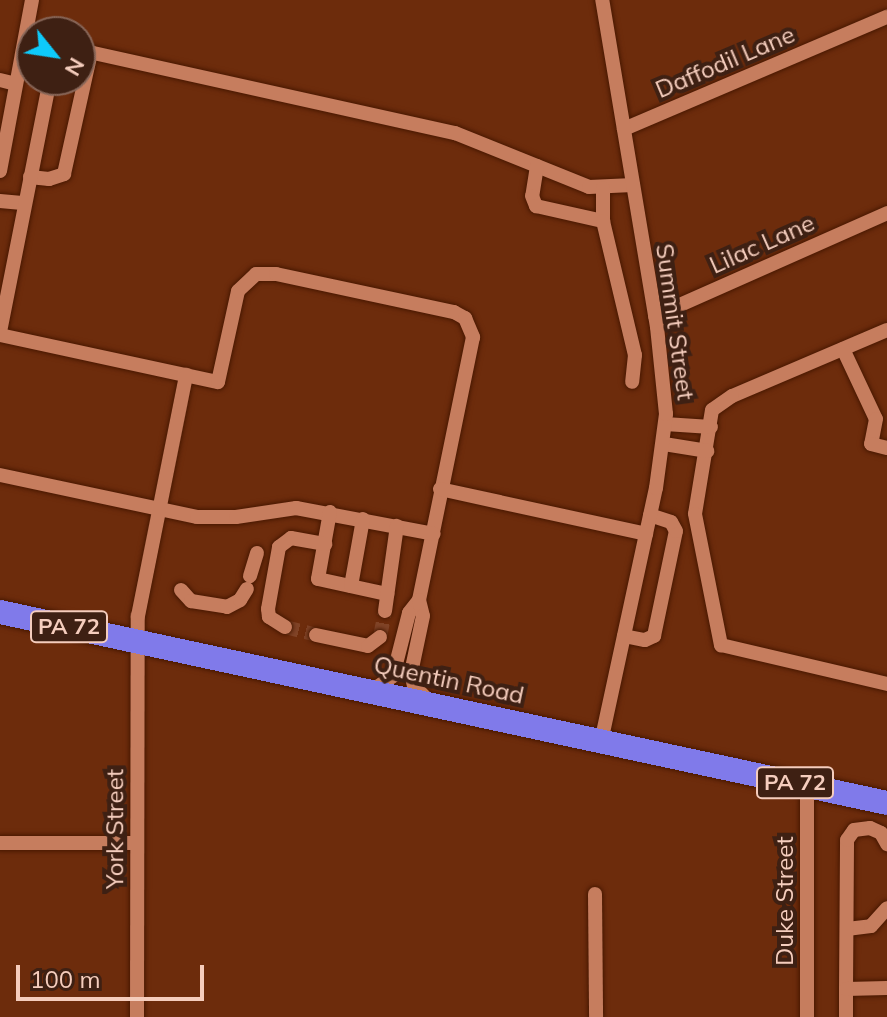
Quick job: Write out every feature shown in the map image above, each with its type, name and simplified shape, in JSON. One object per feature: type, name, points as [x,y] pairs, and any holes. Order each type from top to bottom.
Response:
[{"type":"highway","name":"Quentin Road","points":[[0,612],[887,803]]},
{"type":"street","name":"Summit Street","points":[[601,742],[650,515],[665,424],[664,376],[656,321],[602,0]]},
{"type":"street","name":"Daffodil Lane","points":[[624,129],[887,17]]},
{"type":"street","points":[[96,53],[455,133],[580,184],[603,188],[633,185]]},
{"type":"street","points":[[0,80],[16,84],[0,171]]},
{"type":"street","points":[[47,96],[0,333],[218,382],[238,291],[250,277],[263,273],[460,314],[469,322],[473,337],[419,600],[409,613],[393,676],[369,692]]},
{"type":"street","points":[[30,177],[49,179],[64,174],[78,96]]},
{"type":"street","points":[[537,166],[532,196],[536,206],[603,221]]},
{"type":"street","points":[[603,188],[603,221],[635,355],[632,382]]},
{"type":"street","points":[[0,201],[25,203]]},
{"type":"street","name":"Lilac Lane","points":[[631,332],[887,213]]},
{"type":"street","points":[[886,681],[721,645],[695,514],[712,410],[732,396],[887,330]]},
{"type":"street","points":[[843,349],[882,420],[871,444],[887,448]]},
{"type":"street","name":"York Street","points":[[137,1017],[139,607],[186,375]]},
{"type":"street","points":[[665,424],[711,427]]},
{"type":"street","points":[[664,444],[707,451]]},
{"type":"street","points":[[0,475],[158,510],[210,518],[286,508],[330,512],[434,534]]},
{"type":"street","points":[[440,489],[646,534]]},
{"type":"street","points":[[330,512],[318,579],[387,594]]},
{"type":"street","points":[[624,636],[645,640],[654,636],[676,531],[671,522],[650,515]]},
{"type":"street","points":[[351,586],[363,519]]},
{"type":"street","points":[[385,611],[397,526]]},
{"type":"street","points":[[285,627],[269,617],[268,609],[279,547],[291,538],[325,544]]},
{"type":"street","points":[[181,590],[191,601],[227,607],[240,600],[257,553]]},
{"type":"street","points":[[419,600],[423,616],[412,680],[418,692],[437,706]]},
{"type":"street","points":[[316,635],[368,646],[380,637]]},
{"type":"street","name":"Duke Street","points":[[807,786],[807,1017]]},
{"type":"street","points":[[846,1017],[849,836],[858,828],[870,828],[881,833],[887,844]]},
{"type":"street","points":[[0,843],[137,843]]},
{"type":"street","points":[[595,894],[596,1017]]},
{"type":"street","points":[[847,929],[871,926],[887,908]]},
{"type":"street","points":[[846,989],[887,988]]},
{"type":"tunnel","points":[[380,637],[385,611]]},
{"type":"tunnel","points":[[285,627],[316,635]]}]
